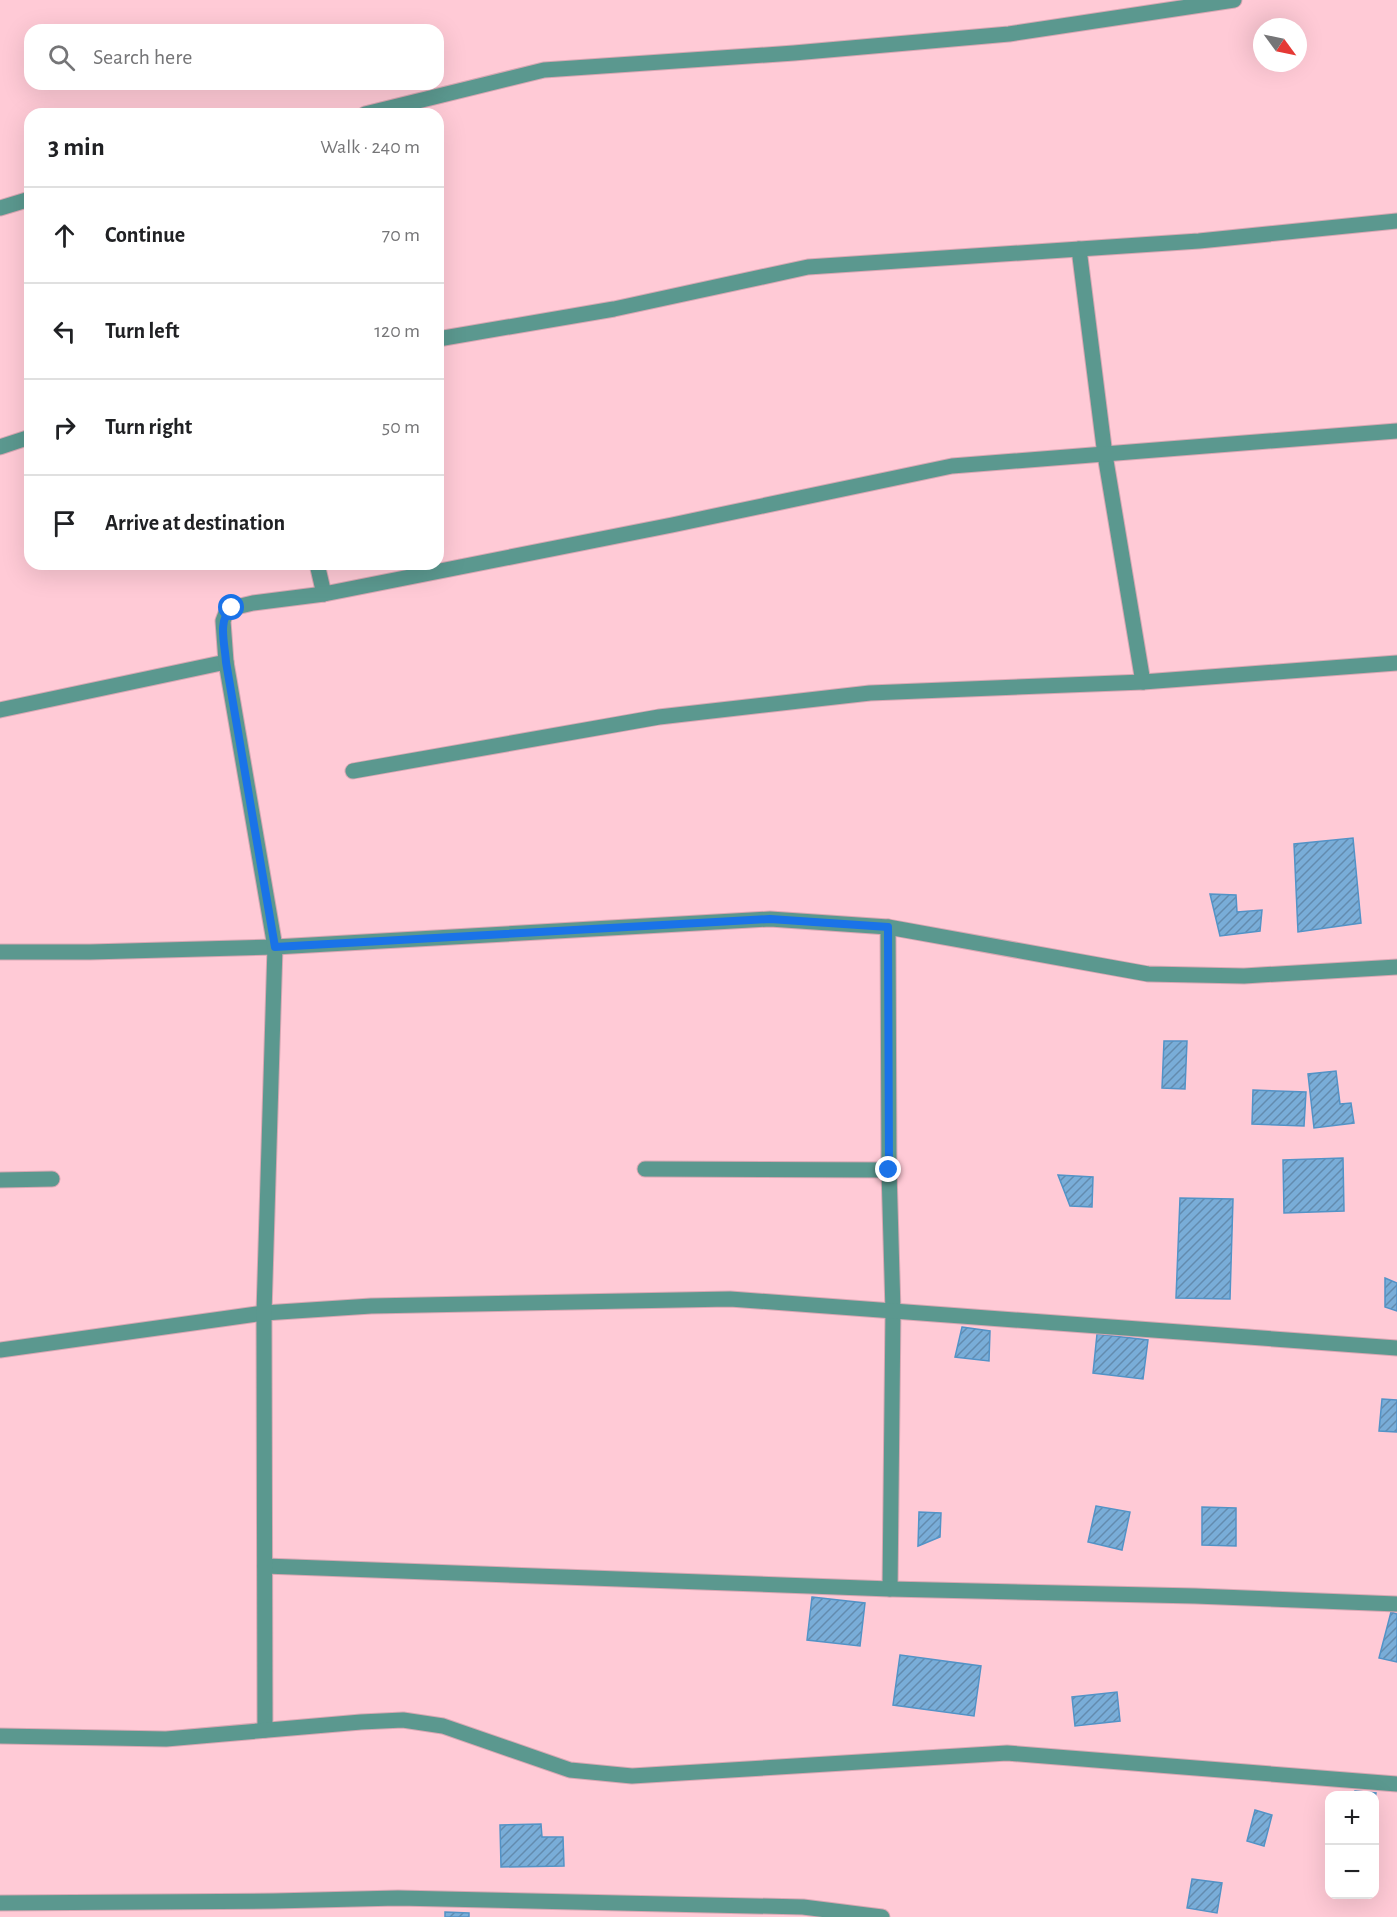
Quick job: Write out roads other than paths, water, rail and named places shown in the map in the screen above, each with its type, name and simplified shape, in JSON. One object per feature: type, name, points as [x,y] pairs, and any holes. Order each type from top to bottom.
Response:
[{"type":"street","points":[[389,108],[544,70],[794,53],[1009,34],[1234,0]]},
{"type":"street","points":[[0,208],[24,201]]},
{"type":"street","points":[[444,338],[614,309],[808,267],[1199,241],[1397,221]]},
{"type":"street","points":[[1079,249],[1104,455],[1143,682]]},
{"type":"street","points":[[265,1730],[264,1313],[275,947],[226,662],[223,621],[226,614],[232,608],[253,603],[324,594],[672,525],[952,466],[1397,431]]},
{"type":"street","points":[[0,447],[24,439]]},
{"type":"street","points":[[318,570],[324,594]]},
{"type":"street","points":[[0,710],[226,662]]},
{"type":"street","points":[[353,771],[659,717],[870,693],[1143,682],[1397,663]]},
{"type":"street","points":[[0,952],[275,947],[770,919],[888,927],[1148,974],[1244,976],[1397,967]]},
{"type":"street","points":[[888,927],[889,1170],[893,1311],[890,1588]]},
{"type":"street","points":[[645,1168],[889,1170]]},
{"type":"street","points":[[0,1180],[52,1179]]},
{"type":"street","points":[[0,1350],[264,1313],[371,1306],[730,1299],[1397,1348]]},
{"type":"street","points":[[264,1566],[1397,1604]]},
{"type":"street","points":[[0,1736],[166,1739],[403,1720],[443,1726],[570,1770],[632,1776],[1007,1753],[1397,1784]]},
{"type":"street","points":[[0,1903],[398,1898],[803,1908],[882,1917]]}]
